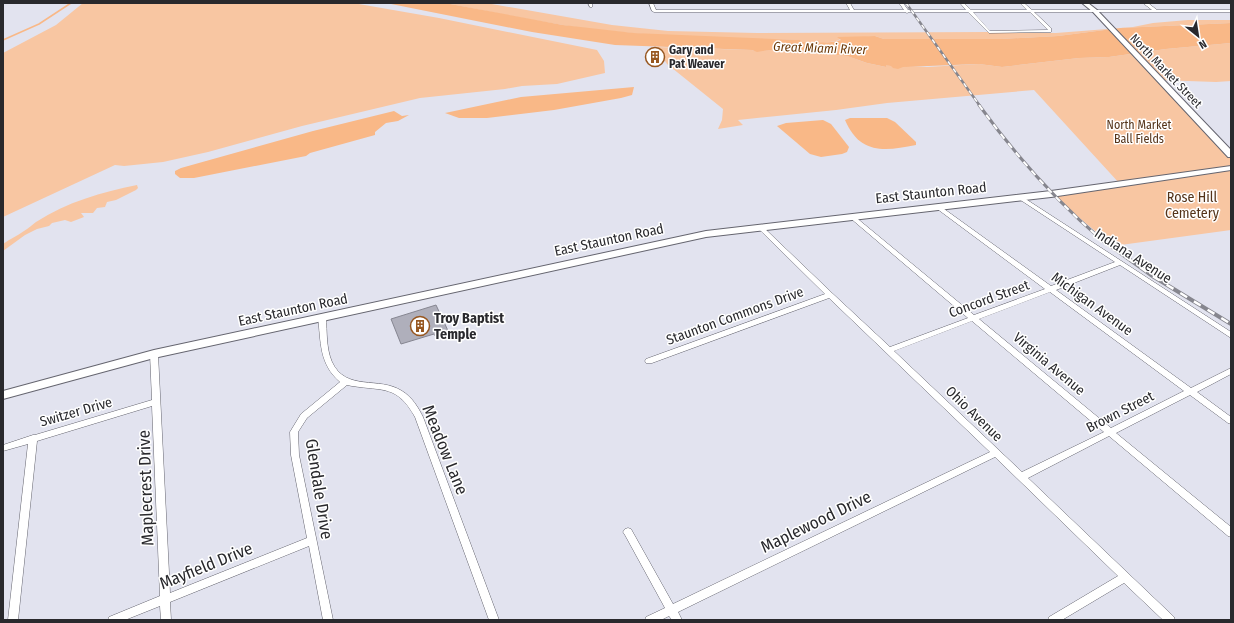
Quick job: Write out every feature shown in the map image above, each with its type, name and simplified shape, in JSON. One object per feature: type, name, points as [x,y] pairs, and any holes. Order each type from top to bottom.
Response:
[{"type":"main road","name":"North Market Street","points":[[1085,3],[1095,11],[1231,155]]},
{"type":"main road","name":"East Staunton Road","points":[[3,395],[154,354],[706,234],[851,216],[1021,198],[1231,168]]},
{"type":"street","points":[[651,3],[654,11],[742,9],[907,12],[1231,11]]},
{"type":"street","points":[[848,3],[853,11]]},
{"type":"street","points":[[901,3],[907,12]]},
{"type":"street","points":[[962,3],[989,32],[1050,31],[1022,3]]},
{"type":"street","points":[[1145,3],[1156,11]]},
{"type":"street","name":"Indiana Avenue","points":[[1021,198],[1231,335]]},
{"type":"street","name":"Michigan Avenue","points":[[938,207],[1231,421]]},
{"type":"street","name":"Virginia Avenue","points":[[851,216],[1231,533]]},
{"type":"street","name":"Ohio Avenue","points":[[760,227],[1170,620]]},
{"type":"street","name":"Concord Street","points":[[889,350],[1120,263]]},
{"type":"street","name":"Staunton Commons Drive","points":[[648,360],[830,295]]},
{"type":"street","points":[[322,317],[326,356],[333,372],[345,382]]},
{"type":"street","name":"Maplecrest Drive","points":[[154,354],[166,620]]},
{"type":"street","name":"Brown Street","points":[[1021,477],[1231,371]]},
{"type":"street","name":"Glendale Drive","points":[[328,620],[295,456],[294,432],[304,416],[345,382]]},
{"type":"street","name":"Meadow Lane","points":[[345,382],[357,385],[388,388],[399,392],[409,401],[419,417],[494,620]]},
{"type":"street","name":"Switzer Drive","points":[[3,448],[157,402]]},
{"type":"street","points":[[13,620],[33,438]]},
{"type":"street","name":"Maplewood Drive","points":[[650,620],[996,453]]},
{"type":"street","points":[[628,532],[677,620]]},
{"type":"street","name":"Mayfield Drive","points":[[113,620],[311,541]]},
{"type":"street","points":[[1053,620],[1125,577]]},
{"type":"green space","points":[[83,3],[353,3],[439,18],[597,50],[604,61],[605,73],[557,84],[522,86],[420,98],[302,126],[208,152],[163,162],[124,166],[115,165],[3,217],[3,53],[56,25]]},
{"type":"green space","points":[[445,3],[486,3],[612,25],[668,31],[757,33],[1056,33],[1120,28],[1058,36],[1000,39],[884,39],[875,36],[841,39],[824,43],[802,42],[799,40],[669,36],[617,32],[536,21]]},
{"type":"green space","points":[[1188,20],[1231,20],[1231,23],[1120,28]]},
{"type":"green space","points":[[1231,43],[1231,81],[1216,82],[1159,80],[1231,155],[1231,230],[1113,246],[1051,194],[1120,184],[1034,90],[887,103],[738,120],[743,125],[718,129],[722,120],[723,109],[667,64],[656,47],[755,51],[785,50],[847,56],[867,63],[886,67],[886,65],[927,67],[979,64],[1002,67],[1079,58],[1109,57],[1166,49]]},
{"type":"green space","points":[[137,185],[138,188],[136,190],[116,200],[107,202],[105,207],[97,208],[93,213],[81,213],[84,217],[71,222],[65,220],[37,229],[25,235],[3,251],[3,244],[36,222],[72,203]]},
{"type":"water","name":"Great Miami River","points":[[386,3],[445,3],[563,25],[634,33],[800,40],[802,42],[831,42],[841,40],[837,37],[875,36],[884,39],[1000,39],[1058,36],[1120,28],[1231,23],[1231,43],[1166,49],[1109,57],[1079,58],[1002,67],[979,64],[903,67],[898,69],[886,65],[886,67],[867,63],[847,56],[785,50],[757,52],[752,50],[615,45],[532,32]]},
{"type":"water","points":[[634,87],[632,95],[554,110],[487,118],[459,118],[445,113],[521,97]]},
{"type":"water","points":[[394,111],[402,116],[409,115],[398,121],[386,123],[375,132],[375,135],[310,153],[306,156],[194,178],[180,178],[175,174],[175,171],[181,168],[313,131]]},
{"type":"water","points":[[850,118],[887,118],[895,122],[916,142],[916,145],[894,149],[884,149],[866,145],[858,140],[851,131],[845,120]]},
{"type":"water","points":[[823,120],[831,124],[849,147],[847,152],[821,157],[810,154],[777,126],[786,123]]},
{"type":"building","name":"Troy Baptist Temple","points":[[436,305],[450,335],[437,339],[434,334],[401,344],[391,319]]},
{"type":"waterway","points":[[3,40],[39,24],[71,3]]},
{"type":"railway","points":[[906,3],[980,106]]},
{"type":"railway","points":[[979,105],[1007,142],[1036,176],[1084,225],[1102,240]]},
{"type":"railway","points":[[1101,239],[1154,277],[1231,324]]},
{"type":"place","name":"Gary and Pat Weaver","points":[[655,57]]},
{"type":"place","name":"Troy Baptist Temple","points":[[420,326]]},
{"type":"park label","name":"North Market Ball Fields","points":[[1139,132]]},
{"type":"park label","name":"Rose Hill Cemetery","points":[[1192,206]]}]
